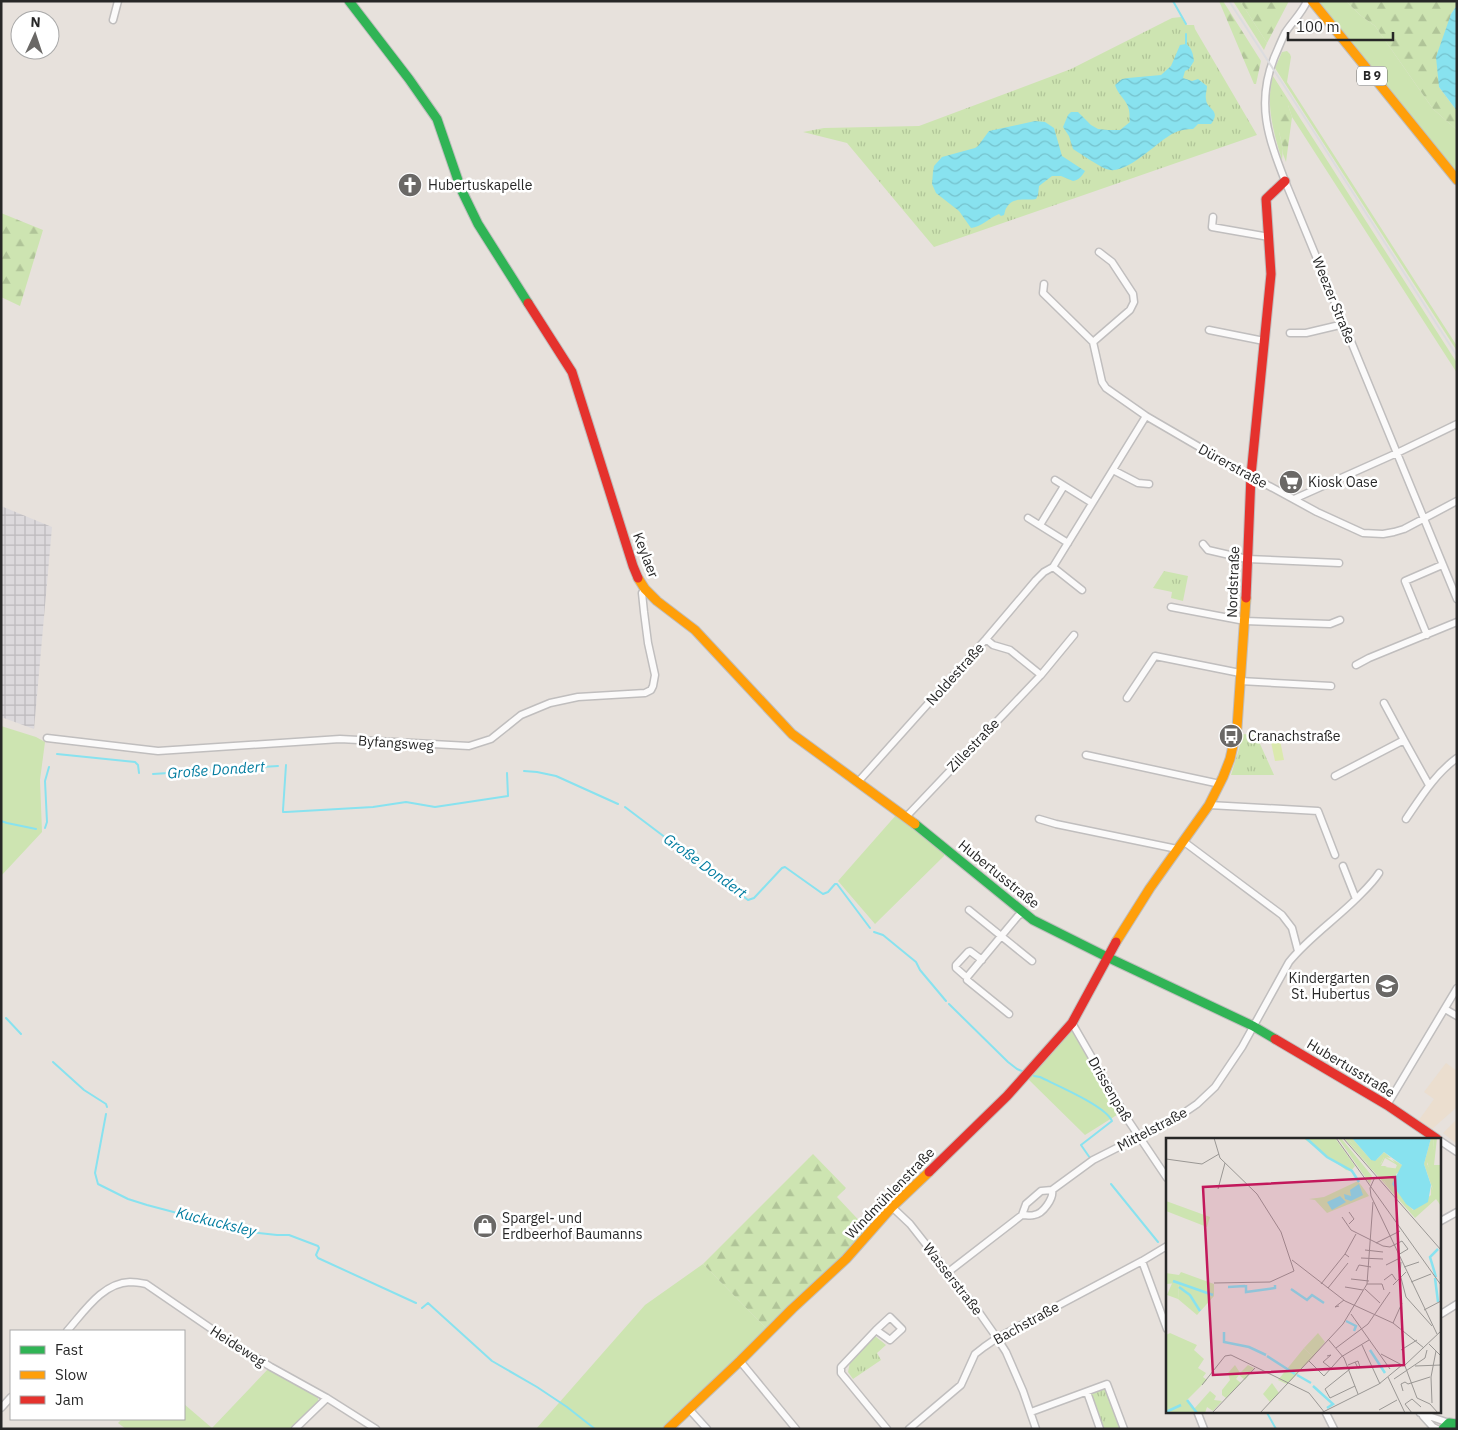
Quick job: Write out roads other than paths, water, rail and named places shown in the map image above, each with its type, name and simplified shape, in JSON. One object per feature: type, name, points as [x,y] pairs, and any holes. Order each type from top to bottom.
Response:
[{"type":"street","points":[[113,20],[118,1]]},
{"type":"street","name":"Keylaer","points":[[349,1],[437,119],[461,189],[478,224],[572,372],[633,566],[645,589]]},
{"type":"street","name":"Weezer Straße","points":[[1307,1],[1305,7],[1285,33],[1267,79],[1265,96],[1270,139],[1456,597]]},
{"type":"street","name":"B 9","points":[[1312,1],[1457,180]]},
{"type":"street","name":"Nordstraße","points":[[1107,957],[1150,888],[1209,805],[1230,759],[1236,736],[1245,621],[1251,475],[1272,274],[1266,199],[1286,181]]},
{"type":"street","points":[[1213,217],[1212,227],[1269,238]]},
{"type":"street","points":[[1044,284],[1043,293],[1094,342],[1130,310],[1134,302],[1133,294],[1112,262],[1099,252]]},
{"type":"street","points":[[1290,333],[1306,333],[1344,324]]},
{"type":"street","points":[[1209,330],[1264,341]]},
{"type":"street","name":"Dürerstraße","points":[[1094,342],[1102,382],[1106,388],[1146,416],[1325,516],[1364,533],[1383,534],[1394,532],[1457,501]]},
{"type":"street","name":"Noldestraße","points":[[858,782],[1036,580],[1044,572],[1053,568],[1146,416]]},
{"type":"street","points":[[1294,499],[1457,424]]},
{"type":"street","points":[[1113,470],[1138,483],[1149,484]]},
{"type":"street","points":[[1054,480],[1092,503]]},
{"type":"street","points":[[1040,525],[1064,486]]},
{"type":"street","points":[[1028,518],[1068,543]]},
{"type":"street","points":[[1203,544],[1208,550],[1247,559],[1338,563]]},
{"type":"street","points":[[1427,635],[1405,581],[1442,566]]},
{"type":"street","points":[[1053,568],[1082,590]]},
{"type":"street","name":"Hubertusstraße","points":[[645,589],[657,601],[695,630],[792,734],[906,817],[1033,920],[1253,1026],[1387,1105],[1436,1138]]},
{"type":"street","name":"Byfangsweg","points":[[48,738],[158,751],[340,739],[468,746],[491,740],[521,716],[550,703],[578,697],[645,693],[651,690],[655,679],[655,670],[648,643],[644,612],[642,593],[645,589]]},
{"type":"street","points":[[644,612],[657,601]]},
{"type":"street","points":[[1171,607],[1245,621],[1330,624],[1340,620]]},
{"type":"street","points":[[1356,665],[1457,622]]},
{"type":"street","name":"Zillestraße","points":[[906,817],[1041,675],[1074,636]]},
{"type":"street","points":[[986,639],[993,645],[1010,650],[1041,675]]},
{"type":"street","points":[[1127,698],[1155,656],[1240,677],[1331,686]]},
{"type":"street","points":[[1384,702],[1429,785]]},
{"type":"street","points":[[1335,776],[1404,740]]},
{"type":"street","points":[[1086,755],[1220,784]]},
{"type":"street","points":[[1406,819],[1429,785],[1447,765],[1457,758]]},
{"type":"street","points":[[1209,805],[1318,811],[1334,855]]},
{"type":"street","points":[[1039,819],[1177,849]]},
{"type":"street","points":[[1183,841],[1282,915],[1292,928],[1298,951]]},
{"type":"street","points":[[1343,866],[1356,899]]},
{"type":"street","name":"Mittelstraße","points":[[947,1273],[1022,1215],[1026,1204],[1041,1191],[1052,1190],[1093,1160],[1178,1117],[1203,1099],[1215,1087],[1242,1047],[1289,962],[1298,951],[1356,899],[1376,879],[1379,873]]},
{"type":"street","points":[[969,910],[1032,961]]},
{"type":"street","points":[[967,976],[1018,916],[1024,912]]},
{"type":"street","points":[[982,960],[970,951],[956,966],[967,976],[967,980],[1009,1014]]},
{"type":"street","name":"Windmühlenstraße","points":[[668,1429],[846,1259],[892,1207],[1006,1096],[1072,1023],[1107,957]]},
{"type":"street","points":[[1387,1105],[1457,988]]},
{"type":"street","points":[[1445,1009],[1457,1016]]},
{"type":"street","name":"Drissenpaß","points":[[1072,1023],[1128,1120],[1166,1176]]},
{"type":"street","name":"Hubertusstraße","points":[[1440,1140],[1457,1152]]},
{"type":"street","name":"Mittelstraße","points":[[1022,1215],[1034,1216],[1039,1214],[1051,1200],[1052,1190]]},
{"type":"street","name":"Wasserstraße","points":[[892,1207],[910,1224],[976,1308],[997,1338],[1006,1352],[1031,1412],[1036,1429]]},
{"type":"street","points":[[1440,1221],[1457,1212]]},
{"type":"street","name":"Bachstraße","points":[[909,1429],[961,1385],[975,1354],[997,1338],[1166,1247]]},
{"type":"street","points":[[1142,1261],[1166,1326]]},
{"type":"street","name":"Heideweg","points":[[68,1330],[99,1294],[118,1284],[131,1282],[146,1284],[235,1345],[327,1398],[376,1429]]},
{"type":"street","points":[[1441,1314],[1457,1304]]},
{"type":"street","points":[[876,1330],[841,1367],[841,1373],[888,1428]]},
{"type":"street","points":[[740,1361],[796,1429]]},
{"type":"street","points":[[1031,1412],[1107,1384],[1124,1429]]},
{"type":"street","points":[[1088,1392],[1100,1429]]},
{"type":"street","points":[[1,1408],[10,1398]]},
{"type":"street","points":[[295,1429],[327,1398]]},
{"type":"street","points":[[688,1409],[707,1429]]},
{"type":"street","points":[[1197,1412],[1204,1429]]},
{"type":"street","points":[[1326,1412],[1334,1429]]},
{"type":"street","points":[[1419,1412],[1446,1426]]},
{"type":"street","points":[[1419,1412],[1446,1426]]},
{"type":"water","points":[[1457,5],[1457,111],[1439,87],[1436,57],[1451,14]]},
{"type":"water","points":[[1186,44],[1191,49],[1194,61],[1189,69],[1185,71],[1183,78],[1192,81],[1198,79],[1207,86],[1207,103],[1215,115],[1211,124],[1198,124],[1193,129],[1174,133],[1132,163],[1114,170],[1102,167],[1073,149],[1069,136],[1063,127],[1071,112],[1078,112],[1098,129],[1120,130],[1130,122],[1129,112],[1128,106],[1115,85],[1122,79],[1161,75],[1171,66],[1180,45]]},
{"type":"water","points":[[1035,121],[1045,122],[1054,128],[1062,156],[1085,171],[1080,178],[1073,181],[1061,176],[1052,176],[1039,186],[1036,199],[1013,201],[1006,208],[1004,215],[1001,216],[999,214],[971,228],[959,211],[936,193],[932,184],[934,166],[942,157],[975,148],[989,131]]},
{"type":"waterway","points":[[1173,1],[1186,24]]},
{"type":"waterway","points":[[1186,34],[1186,44]]},
{"type":"waterway","name":"Große Dondert","points":[[57,754],[135,762],[138,765],[139,773]]},
{"type":"waterway","name":"Große Dondert","points":[[286,765],[283,812],[373,807],[406,802],[435,807],[508,796],[507,773]]},
{"type":"waterway","name":"Große Dondert","points":[[153,774],[278,766]]},
{"type":"waterway","name":"Große Dondert","points":[[45,828],[47,822],[45,781],[49,767]]},
{"type":"waterway","name":"Große Dondert","points":[[524,771],[556,776],[618,804]]},
{"type":"waterway","name":"Große Dondert","points":[[625,807],[748,900],[754,898],[785,867],[823,894],[837,884],[870,928]]},
{"type":"waterway","name":"Große Dondert","points":[[1,821],[36,829]]},
{"type":"waterway","points":[[874,932],[883,935],[916,962],[920,970],[946,1001]]},
{"type":"waterway","points":[[949,1004],[1008,1062],[1024,1072]]},
{"type":"waterway","name":"Kuckucksley","points":[[6,1018],[21,1034]]},
{"type":"waterway","name":"Kuckucksley","points":[[53,1062],[84,1090],[106,1104],[107,1107]]},
{"type":"waterway","points":[[1034,1076],[1068,1090],[1108,1115],[1112,1121],[1081,1145],[1090,1158]]},
{"type":"waterway","name":"Kuckucksley","points":[[106,1114],[95,1173],[98,1184],[128,1199],[147,1205],[249,1232],[289,1235],[318,1246],[316,1255],[318,1258],[416,1303]]},
{"type":"waterway","points":[[1111,1184],[1158,1242]]},
{"type":"waterway","name":"Kuckucksley","points":[[422,1308],[428,1303],[492,1361],[537,1387],[595,1429]]},
{"type":"waterway","points":[[1267,1412],[1276,1429]]},
{"type":"railway","points":[[1229,1],[1457,356]]},
{"type":"place","name":"Hubertuskapelle","points":[[410,185]]},
{"type":"place","name":"Kiosk Oase","points":[[1291,482]]},
{"type":"place","name":"Cranachstraße","points":[[1231,736]]},
{"type":"place","name":"Kindergarten St. Hubertus","points":[[1387,986]]},
{"type":"place","name":"Spargel- und Erdbeerhof Baumanns","points":[[485,1226]]}]
